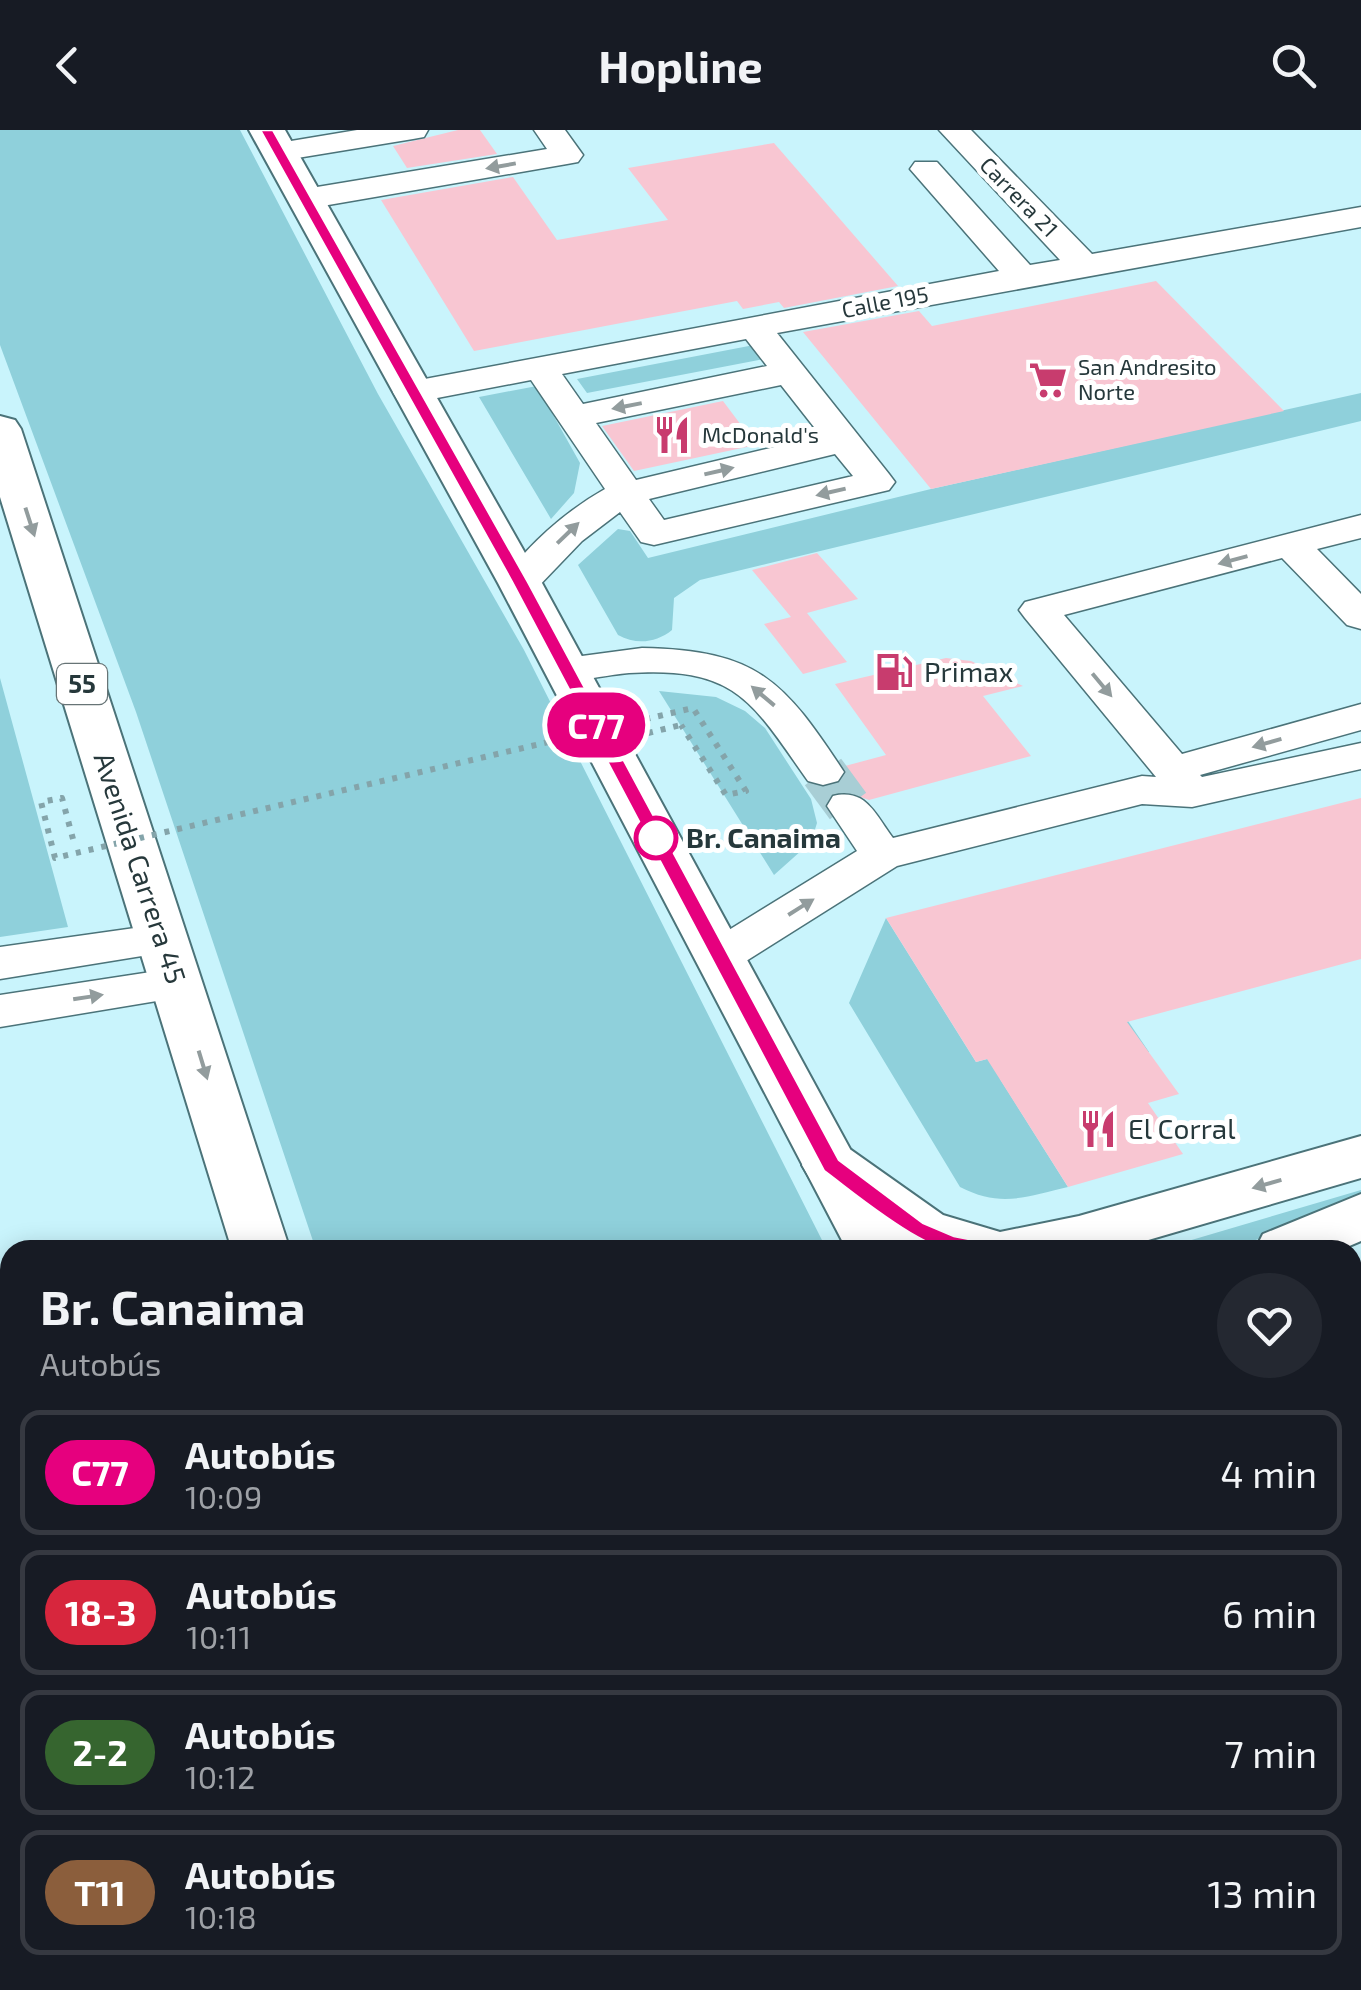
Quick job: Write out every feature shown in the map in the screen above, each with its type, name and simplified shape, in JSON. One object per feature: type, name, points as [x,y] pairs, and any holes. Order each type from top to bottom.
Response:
[{"type":"main road","points":[[273,141],[520,582],[871,1240]]},
{"type":"main road","name":"Avenida Carrera 45","points":[[0,430],[258,1240]]},
{"type":"main road","points":[[1069,1240],[1361,1157]]},
{"type":"main road","points":[[832,1166],[916,1228],[944,1240]]},
{"type":"main road","points":[[1307,1240],[1361,1216]]},
{"type":"street","points":[[273,141],[413,130]]},
{"type":"street","points":[[305,199],[567,155],[549,130]]},
{"type":"street","name":"Carrera 21","points":[[954,130],[1084,265]]},
{"type":"street","points":[[926,169],[1022,276]]},
{"type":"street","name":"Calle 195","points":[[411,392],[1022,276],[1361,217]]},
{"type":"street","points":[[540,367],[654,534],[876,482],[753,326]]},
{"type":"street","points":[[572,416],[791,372]]},
{"type":"street","points":[[520,582],[572,527],[593,510],[624,494],[844,441]]},
{"type":"street","points":[[1169,784],[1039,610],[1361,526]]},
{"type":"street","points":[[1291,545],[1361,617]]},
{"type":"street","points":[[566,669],[632,657],[704,664],[764,692],[882,855]]},
{"type":"street","points":[[719,957],[882,855],[1169,784],[1361,717]]},
{"type":"street","points":[[1169,784],[1361,756]]},
{"type":"street","points":[[0,963],[170,961]]},
{"type":"street","points":[[0,1011],[170,961]]},
{"type":"path","points":[[73,840],[62,798],[41,802],[55,858],[693,708],[746,791],[726,795],[681,725]]},
{"type":"shaded area","points":[[0,130],[240,130],[378,394],[524,650],[822,1240],[313,1240],[136,712],[0,345]]},
{"type":"shaded area","points":[[754,345],[764,359],[587,393],[577,379]]},
{"type":"shaded area","points":[[537,386],[580,463],[574,493],[551,519],[479,397]]},
{"type":"shaded area","points":[[1361,393],[1361,421],[700,580],[674,598],[672,630],[653,640],[618,635],[578,565],[618,529],[630,531],[648,558],[931,489]]},
{"type":"shaded area","points":[[0,678],[68,927],[0,937]]},
{"type":"shaded area","points":[[659,691],[716,697],[745,711],[765,728],[811,799],[817,823],[811,842],[774,875]]},
{"type":"shaded area","points":[[886,918],[976,1062],[1128,1021],[1149,1052],[1000,1079],[1068,1187],[1001,1199],[960,1187],[849,1003]]},
{"type":"shaded area","points":[[1361,1190],[1361,1201],[1290,1222],[1256,1240],[1192,1240]]},
{"type":"building","points":[[458,130],[480,130],[497,154],[407,168],[393,146]]},
{"type":"building","points":[[774,143],[898,286],[784,308],[779,302],[743,309],[737,301],[474,351],[381,200],[513,177],[557,240],[668,220],[628,168]]},
{"type":"building","name":"San Andresito Norte","points":[[1156,281],[1284,411],[931,489],[803,332],[919,311],[932,326]]},
{"type":"building","name":"McDonald's","points":[[723,401],[756,445],[634,471],[602,426]]},
{"type":"building","points":[[817,553],[858,599],[807,613],[847,662],[803,674],[764,624],[791,617],[752,570]]},
{"type":"building","points":[[946,658],[971,661],[1023,686],[983,696],[1031,756],[869,800],[844,791],[833,792],[825,802],[814,787],[839,785],[847,774],[845,766],[886,755],[835,684]]},
{"type":"building","points":[[1361,798],[1361,959],[1127,1022],[1179,1094],[1148,1103],[1183,1154],[1068,1187],[987,1059],[976,1062],[886,918]]},
{"type":"tunnel","points":[[823,772],[848,806]]},
{"type":"bus line","name":"C77","points":[[267,130],[520,582],[832,1166],[893,1215],[944,1240]]},
{"type":"place","name":"San Andresito Norte","points":[[1048,380]]},
{"type":"place","name":"McDonald's","points":[[672,435]]},
{"type":"place","name":"Primax","points":[[894,672]]},
{"type":"place","name":"Br. Canaima","points":[[656,838]]},
{"type":"place","name":"El Corral","points":[[1098,1129]]}]
